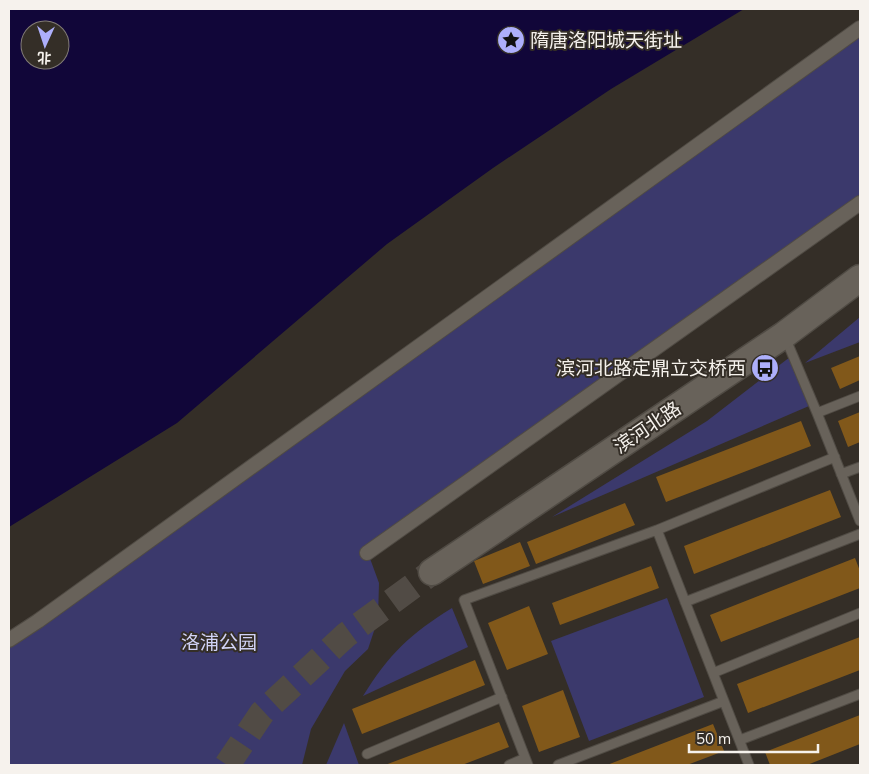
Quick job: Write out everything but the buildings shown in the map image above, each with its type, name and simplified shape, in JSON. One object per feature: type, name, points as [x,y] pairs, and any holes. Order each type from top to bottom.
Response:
[{"type":"main road","name":"滨河北路","points":[[432,572],[784,335],[860,278]]},
{"type":"street","points":[[9,640],[46,616],[860,28]]},
{"type":"street","points":[[367,553],[860,203]]},
{"type":"lane","points":[[784,335],[860,522]]},
{"type":"lane","points":[[817,413],[860,396]]},
{"type":"lane","points":[[509,765],[526,762],[464,600],[657,530],[835,457]]},
{"type":"lane","points":[[842,474],[860,467]]},
{"type":"lane","points":[[657,530],[740,740],[746,764]]},
{"type":"lane","points":[[685,602],[860,534]]},
{"type":"lane","points":[[713,673],[860,613]]},
{"type":"lane","points":[[740,740],[860,694]]},
{"type":"lane","points":[[366,754],[502,697]]},
{"type":"lane","points":[[558,765],[724,701]]},
{"type":"green space","name":"洛浦公园","points":[[860,28],[860,203],[368,553],[379,583],[378,619],[368,649],[345,671],[311,729],[302,765],[9,765],[9,640]]},
{"type":"green space","points":[[860,317],[860,342],[805,363]]},
{"type":"green space","points":[[790,357],[809,406],[552,517],[707,421]]},
{"type":"green space","points":[[667,598],[704,697],[589,741],[551,641]]},
{"type":"green space","points":[[452,608],[468,647],[363,696],[382,668],[412,636]]},
{"type":"green space","points":[[344,723],[359,765],[326,765]]},
{"type":"shaded area","points":[[9,9],[744,9],[611,89],[493,168],[387,244],[177,423],[9,527]]},
{"type":"tunnel","points":[[227,765],[262,713],[346,635],[432,572]]},
{"type":"place","name":"隋唐洛阳城天街址","points":[[511,40]]},
{"type":"place","name":"滨河北路定鼎立交桥西","points":[[765,368]]}]
